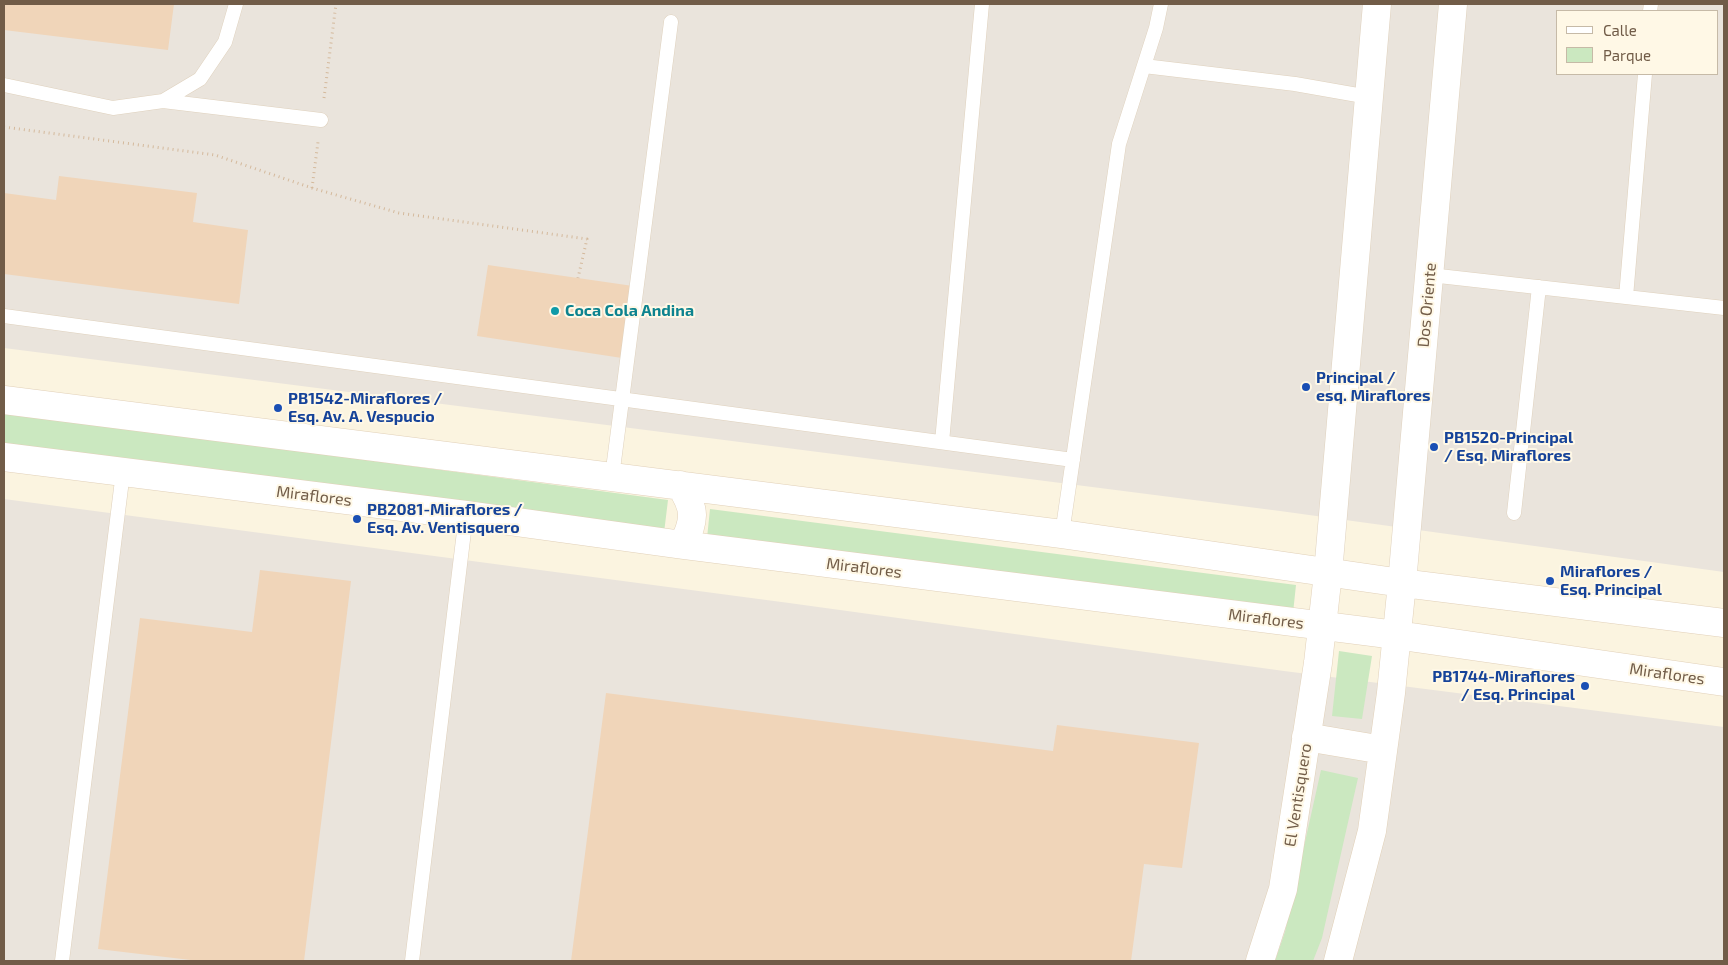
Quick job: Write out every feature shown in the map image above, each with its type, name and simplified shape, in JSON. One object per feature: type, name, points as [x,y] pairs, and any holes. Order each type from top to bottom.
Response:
[{"type":"main road","points":[[1322,626],[1378,4]]},
{"type":"main road","name":"Dos Oriente","points":[[1396,635],[1453,4]]},
{"type":"main road","points":[[4,400],[1062,534],[1402,583],[1724,623]]},
{"type":"main road","name":"Miraflores","points":[[4,457],[1396,635],[1724,682]]},
{"type":"main road","points":[[680,485],[689,498],[692,512],[691,528],[683,545]]},
{"type":"main road","name":"El Ventisquero","points":[[1260,961],[1283,890],[1322,626]]},
{"type":"main road","points":[[1338,961],[1372,831],[1391,693],[1396,635]]},
{"type":"main road","points":[[1306,737],[1383,750]]},
{"type":"lane","points":[[162,101],[200,78],[225,42],[236,4]]},
{"type":"lane","points":[[942,442],[982,4]]},
{"type":"lane","points":[[1062,534],[1119,144],[1156,28],[1161,4]]},
{"type":"lane","points":[[612,477],[671,22]]},
{"type":"lane","points":[[1144,66],[1294,84],[1369,97]]},
{"type":"lane","points":[[1626,297],[1645,75]]},
{"type":"lane","points":[[4,85],[113,108],[162,101],[321,120]]},
{"type":"lane","points":[[1430,274],[1724,308]]},
{"type":"lane","points":[[1514,513],[1539,287]]},
{"type":"lane","points":[[4,316],[1073,460]]},
{"type":"lane","points":[[62,961],[123,472]]},
{"type":"lane","points":[[412,961],[466,515]]},
{"type":"path","points":[[312,188],[336,4]]},
{"type":"path","points":[[4,127],[215,155],[312,188],[400,213],[587,239],[578,278]]},
{"type":"shaded area","points":[[4,4],[1724,4],[1724,572],[1280,511],[4,348]]},
{"type":"shaded area","points":[[4,499],[1284,671],[1724,727],[1724,961],[4,961]]},
{"type":"green space","points":[[4,412],[668,500],[664,533],[4,446]]},
{"type":"green space","points":[[710,509],[1296,585],[1293,613],[707,538]]},
{"type":"green space","points":[[1339,651],[1372,656],[1362,719],[1332,716]]},
{"type":"green space","points":[[1321,770],[1358,778],[1322,938],[1313,961],[1275,961],[1285,932]]},
{"type":"building","points":[[4,4],[174,4],[168,50],[4,30]]},
{"type":"building","points":[[59,176],[197,193],[193,222],[248,230],[239,304],[4,274],[4,193],[56,200]]},
{"type":"building","name":"Coca Cola Andina","points":[[488,265],[633,286],[622,358],[477,336]]},
{"type":"building","points":[[260,570],[351,581],[304,961],[199,961],[98,949],[140,618],[252,632]]},
{"type":"building","points":[[606,693],[1053,751],[1057,725],[1199,743],[1182,868],[1144,864],[1131,961],[571,961]]},
{"type":"place","name":"Coca Cola Andina","points":[[555,311]]},
{"type":"place","name":"Principal / esq. Miraflores","points":[[1306,387]]},
{"type":"place","name":"PB1542-Miraflores / Esq. Av. A. Vespucio","points":[[278,408]]},
{"type":"place","name":"PB1520-Principal / Esq. Miraflores","points":[[1434,447]]},
{"type":"place","name":"PB2081-Miraflores / Esq. Av. Ventisquero","points":[[357,519]]},
{"type":"place","name":"Miraflores / Esq. Principal","points":[[1550,581]]},
{"type":"place","name":"PB1744-Miraflores / Esq. Principal","points":[[1585,686]]}]
